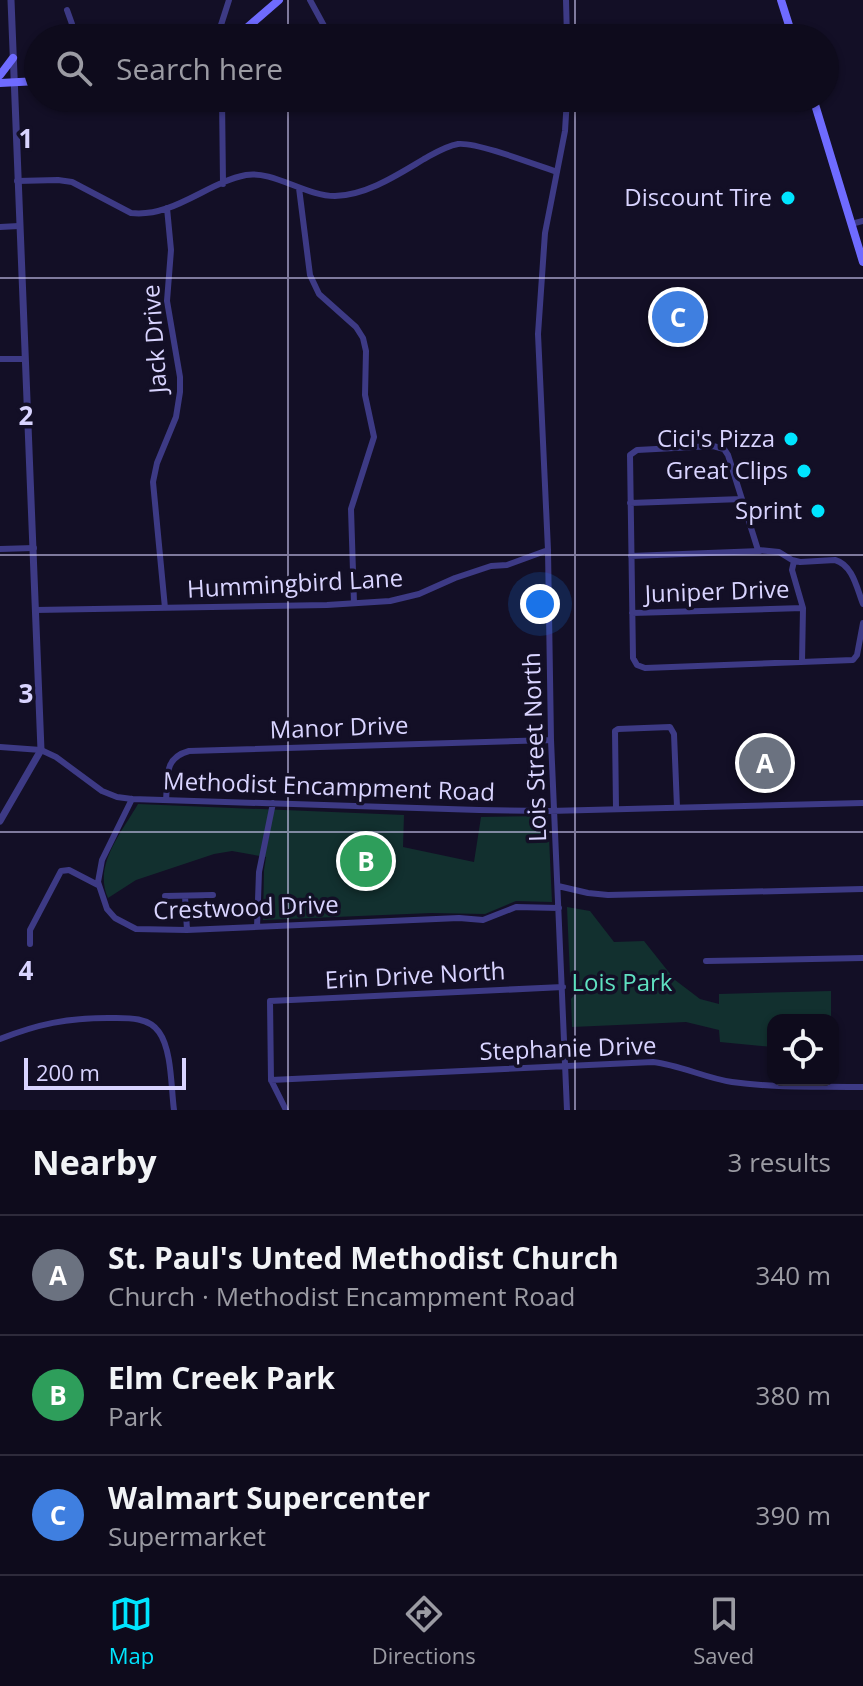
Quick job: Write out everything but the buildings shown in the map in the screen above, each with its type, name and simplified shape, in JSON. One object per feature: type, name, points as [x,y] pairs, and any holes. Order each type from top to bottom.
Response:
[{"type":"main road","points":[[251,24],[279,0]]},
{"type":"main road","points":[[781,0],[789,24]]},
{"type":"main road","points":[[0,75],[13,58]]},
{"type":"main road","points":[[0,83],[24,82]]},
{"type":"main road","points":[[817,112],[863,262]]},
{"type":"street","points":[[0,821],[41,750],[11,0]]},
{"type":"street","points":[[221,24],[229,0]]},
{"type":"street","points":[[310,0],[323,24]]},
{"type":"street","points":[[566,0],[567,24]]},
{"type":"street","points":[[67,10],[72,24]]},
{"type":"street","points":[[222,112],[223,184]]},
{"type":"street","name":"Lois Street North","points":[[567,112],[545,233],[538,328],[567,1110]]},
{"type":"street","points":[[17,181],[72,182],[131,213],[139,214],[167,208],[250,174],[325,195],[356,193],[392,178],[450,146],[460,144],[484,148],[557,172]]},
{"type":"street","points":[[299,188],[310,275],[319,294],[360,333],[366,351],[365,388],[374,437],[351,509],[354,603]]},
{"type":"street","name":"Jack Drive","points":[[165,608],[153,482],[157,463],[176,417],[180,377],[167,301],[171,250],[167,208]]},
{"type":"street","points":[[851,224],[863,221]]},
{"type":"street","points":[[0,227],[19,226]]},
{"type":"street","points":[[0,359],[24,359]]},
{"type":"street","points":[[863,604],[844,563],[835,560],[794,561],[779,552],[758,550],[728,455],[721,447],[637,450],[630,455],[634,662],[640,667],[849,660],[856,658],[863,623]]},
{"type":"street","points":[[630,503],[742,499]]},
{"type":"street","points":[[0,549],[34,548]]},
{"type":"street","name":"Hummingbird Lane","points":[[35,610],[354,603],[405,599],[455,578],[491,566],[507,565],[548,550]]},
{"type":"street","points":[[631,556],[764,551]]},
{"type":"street","points":[[794,561],[792,570],[803,608],[802,662]]},
{"type":"street","name":"Juniper Drive","points":[[632,613],[803,608]]},
{"type":"street","points":[[616,808],[615,731],[670,727],[674,734],[677,807]]},
{"type":"street","name":"Manor Drive","points":[[166,800],[169,768],[173,759],[189,751],[551,740]]},
{"type":"street","name":"Methodist Encampment Road","points":[[0,747],[41,750],[56,757],[102,791],[132,799],[555,810],[863,803]]},
{"type":"street","points":[[30,944],[30,930],[61,871],[69,870],[98,885],[102,860],[132,799]]},
{"type":"street","points":[[257,927],[259,872],[273,803]]},
{"type":"street","points":[[863,803],[863,811]]},
{"type":"street","name":"Crestwood Drive","points":[[98,885],[107,909],[136,929],[187,930],[459,918],[483,920],[516,907],[559,908]]},
{"type":"street","points":[[558,886],[608,895],[863,889]]},
{"type":"street","points":[[165,896],[213,895]]},
{"type":"street","points":[[185,896],[187,930]]},
{"type":"street","points":[[706,961],[863,958]]},
{"type":"street","name":"Erin Drive North","points":[[271,1080],[270,1001],[563,987]]},
{"type":"street","points":[[0,1039],[55,1022],[88,1017],[134,1018],[158,1030],[167,1050],[174,1110]]},
{"type":"street","name":"Stephanie Drive","points":[[271,1080],[653,1062],[747,1084],[863,1087]]},
{"type":"street","points":[[271,1080],[286,1110]]},
{"type":"green space","points":[[138,804],[404,815],[403,847],[474,862],[481,817],[548,816],[552,902],[516,901],[485,914],[431,913],[263,920],[266,857],[232,851],[136,880],[108,898],[104,886],[107,861]]},
{"type":"green space","name":"Lois Park","points":[[567,907],[590,911],[614,942],[644,941],[675,980],[700,999],[719,1004],[719,994],[831,991],[831,1014],[767,1014],[767,1046],[720,1042],[719,1030],[686,1022],[572,1027],[571,999],[576,993],[575,982],[570,976]]},
{"type":"place","name":"Discount Tire","points":[[788,198]]},
{"type":"place","name":"Walmart Supercenter","points":[[678,317]]},
{"type":"place","name":"Cici's Pizza","points":[[791,439]]},
{"type":"place","name":"Great Clips","points":[[804,471]]},
{"type":"place","name":"Sprint","points":[[818,511]]},
{"type":"place","name":"St. Paul's Unted Methodist Church","points":[[765,763]]},
{"type":"place","name":"Elm Creek Park","points":[[366,861]]}]
